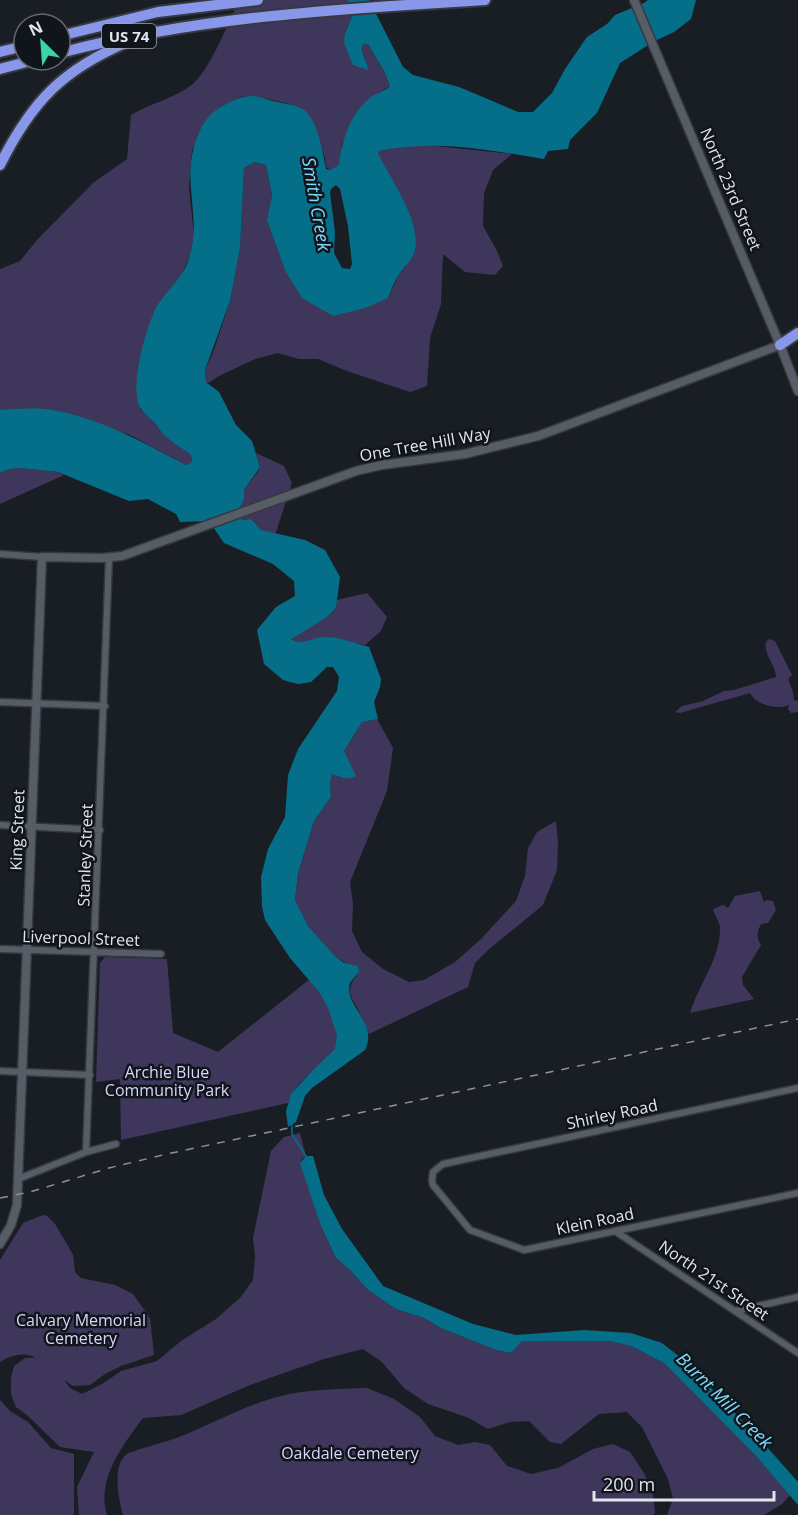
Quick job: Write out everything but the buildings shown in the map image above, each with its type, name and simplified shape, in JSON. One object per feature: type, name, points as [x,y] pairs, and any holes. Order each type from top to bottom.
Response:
[{"type":"highway","points":[[198,3],[258,0]]},
{"type":"highway","name":"US 74","points":[[72,50],[125,37],[251,17],[485,0]]},
{"type":"highway","name":"US 74","points":[[72,33],[198,3]]},
{"type":"highway","points":[[0,165],[28,115],[62,80],[97,55],[134,39],[164,30]]},
{"type":"highway","points":[[780,345],[798,333]]},
{"type":"highway","points":[[780,345],[798,342]]},
{"type":"street","name":"North 23rd Street","points":[[634,0],[798,391]]},
{"type":"street","name":"One Tree Hill Way","points":[[0,554],[110,558],[131,554],[374,466],[465,454],[538,436],[780,345]]},
{"type":"street","name":"King Street","points":[[0,1244],[11,1225],[16,1209],[18,1179],[42,557]]},
{"type":"street","name":"Stanley Street","points":[[86,1152],[110,558]]},
{"type":"street","points":[[0,702],[105,706]]},
{"type":"street","points":[[0,825],[100,830]]},
{"type":"street","name":"Liverpool Street","points":[[0,949],[161,954]]},
{"type":"street","points":[[0,1071],[90,1075]]},
{"type":"street","name":"Shirley Road","points":[[433,1172],[443,1164],[798,1088]]},
{"type":"street","points":[[18,1179],[86,1152],[116,1144]]},
{"type":"street","name":"Klein Road","points":[[433,1172],[433,1185],[467,1227],[476,1233],[524,1250],[798,1193]]},
{"type":"street","name":"North 21st Street","points":[[615,1231],[798,1353]]},
{"type":"street","points":[[736,1311],[798,1297]]},
{"type":"green space","points":[[239,0],[348,0],[352,17],[345,32],[368,66],[361,48],[362,45],[368,44],[390,86],[372,97],[342,144],[340,165],[330,170],[326,167],[312,120],[290,104],[254,96],[241,97],[220,107],[192,150],[189,188],[194,236],[190,256],[182,274],[156,309],[140,409],[163,434],[191,455],[192,462],[186,465],[130,435],[51,410],[0,410],[0,269],[20,261],[37,240],[93,183],[127,159],[131,115],[179,93],[194,83],[213,56]]},
{"type":"green space","points":[[404,145],[426,145],[512,154],[493,170],[484,193],[483,226],[503,266],[495,275],[465,272],[443,254],[441,304],[430,338],[427,386],[410,392],[318,359],[299,359],[278,353],[255,359],[206,382],[205,370],[230,301],[240,248],[244,168],[255,162],[266,165],[272,195],[267,220],[388,298],[398,276],[406,266],[398,190],[377,153]]},
{"type":"green space","points":[[256,453],[284,466],[292,483],[275,535],[261,530],[251,519],[243,520],[236,516],[244,499],[244,490],[259,470]]},
{"type":"green space","points":[[9,469],[58,472],[64,475],[0,504],[0,473]]},
{"type":"green space","points":[[367,593],[387,617],[381,631],[365,645],[327,637],[302,643],[290,638],[326,618],[336,608],[337,600]]},
{"type":"green space","points":[[769,639],[775,641],[792,675],[788,679],[794,700],[798,701],[798,712],[791,713],[788,709],[789,705],[779,707],[767,705],[757,701],[750,693],[680,713],[675,712],[682,706],[703,701],[724,691],[776,677],[766,651],[766,642]]},
{"type":"green space","points":[[377,719],[393,748],[387,791],[350,882],[353,904],[352,931],[362,952],[383,969],[409,982],[424,980],[455,962],[481,939],[516,901],[525,876],[528,848],[537,832],[556,821],[558,842],[557,870],[543,905],[475,963],[468,987],[369,1034],[350,993],[351,984],[359,972],[335,956],[308,926],[295,900],[298,873],[314,821],[331,797],[332,773],[341,778],[344,751],[362,722]]},
{"type":"green space","points":[[760,891],[764,902],[773,901],[776,910],[768,923],[761,924],[758,939],[761,945],[742,977],[743,985],[754,999],[690,1013],[717,949],[720,927],[713,909],[723,905],[728,908],[735,896]]},
{"type":"green space","name":"Archie Blue Community Park","points":[[105,957],[167,959],[173,1033],[218,1052],[310,979],[321,993],[334,1019],[337,1047],[297,1087],[288,1103],[121,1140],[120,1079],[96,1082],[100,963]]},
{"type":"green space","name":"Calvary Memorial Cemetery","points":[[300,1133],[306,1156],[301,1160],[321,1226],[336,1258],[368,1290],[396,1309],[424,1318],[441,1328],[496,1350],[511,1353],[522,1341],[609,1341],[631,1346],[664,1363],[756,1456],[790,1495],[782,1504],[764,1515],[667,1515],[673,1499],[668,1479],[642,1427],[627,1412],[599,1414],[561,1444],[550,1442],[529,1421],[510,1422],[488,1429],[469,1418],[428,1404],[404,1388],[382,1362],[363,1349],[324,1359],[250,1385],[181,1415],[143,1418],[127,1439],[108,1476],[105,1488],[107,1515],[79,1515],[77,1487],[94,1452],[60,1447],[16,1407],[11,1394],[14,1366],[25,1358],[35,1358],[18,1355],[0,1362],[0,1260],[23,1223],[43,1215],[47,1216],[55,1224],[67,1244],[73,1255],[75,1272],[81,1278],[115,1285],[133,1294],[150,1318],[154,1355],[121,1366],[90,1385],[73,1386],[64,1380],[70,1388],[82,1394],[121,1371],[157,1361],[181,1341],[216,1319],[240,1298],[253,1280],[255,1257],[253,1238],[271,1151],[284,1137]]},
{"type":"green space","name":"Oakdale Cemetery","points":[[367,1388],[394,1399],[420,1417],[435,1436],[458,1445],[475,1442],[490,1445],[507,1466],[531,1474],[558,1468],[593,1449],[613,1444],[630,1452],[644,1473],[653,1494],[655,1513],[653,1515],[123,1515],[118,1492],[118,1474],[122,1459],[127,1454],[179,1437],[245,1408],[285,1395]]},
{"type":"green space","points":[[0,1400],[10,1411],[28,1422],[51,1448],[74,1454],[74,1515],[0,1515]]},
{"type":"water","name":"Smith Creek","points":[[348,0],[369,0],[403,67],[413,75],[459,87],[518,112],[533,112],[552,93],[587,37],[607,24],[615,15],[648,0],[696,0],[691,19],[674,32],[620,63],[597,113],[570,140],[568,149],[548,151],[544,159],[462,147],[420,146],[379,151],[410,215],[416,241],[414,253],[397,278],[388,298],[365,308],[333,316],[302,298],[286,272],[267,220],[272,195],[266,165],[255,162],[244,168],[240,248],[230,301],[205,370],[206,382],[219,392],[236,425],[252,441],[260,467],[244,490],[244,499],[236,516],[243,520],[251,519],[261,530],[305,540],[325,550],[340,577],[336,608],[326,618],[291,639],[302,642],[322,637],[334,638],[369,647],[381,679],[374,702],[378,719],[362,722],[344,751],[356,776],[346,778],[332,774],[331,797],[314,821],[298,873],[295,900],[308,926],[335,956],[344,963],[358,966],[359,972],[350,983],[349,991],[365,1023],[368,1040],[365,1050],[312,1088],[305,1096],[296,1122],[288,1127],[286,1111],[291,1094],[335,1049],[337,1036],[329,1010],[320,993],[290,958],[265,920],[261,877],[268,849],[285,817],[288,775],[298,749],[337,691],[339,677],[333,667],[327,667],[311,682],[298,684],[283,680],[264,664],[257,630],[276,607],[295,596],[294,581],[273,564],[224,543],[209,521],[180,522],[176,514],[148,499],[129,501],[58,472],[21,468],[9,469],[0,473],[0,410],[26,408],[70,414],[121,432],[186,465],[192,462],[191,455],[165,436],[142,411],[136,388],[143,344],[152,317],[160,301],[184,270],[190,255],[194,224],[191,180],[193,149],[204,124],[217,109],[241,97],[252,96],[304,110],[316,129],[326,169],[330,170],[339,165],[345,137],[357,112],[370,98],[390,86],[368,44],[362,45],[362,48],[368,70],[353,65],[344,43],[345,33],[352,17]],"holes":[[[336,185],[340,189],[348,226],[352,264],[350,269],[342,268],[334,253],[335,232],[330,193]]]},
{"type":"water","points":[[306,1156],[313,1156],[324,1195],[342,1229],[383,1286],[473,1324],[516,1335],[584,1330],[631,1333],[662,1343],[685,1361],[798,1482],[798,1505],[756,1456],[664,1363],[631,1346],[609,1341],[522,1341],[511,1353],[496,1350],[441,1328],[424,1318],[396,1309],[368,1290],[336,1258],[321,1226],[300,1163]]},
{"type":"waterway","name":"Burnt Mill Creek","points":[[292,1125],[292,1134],[307,1158]]},
{"type":"railway","points":[[0,1198],[30,1192],[109,1168],[167,1154],[798,1019]]}]
